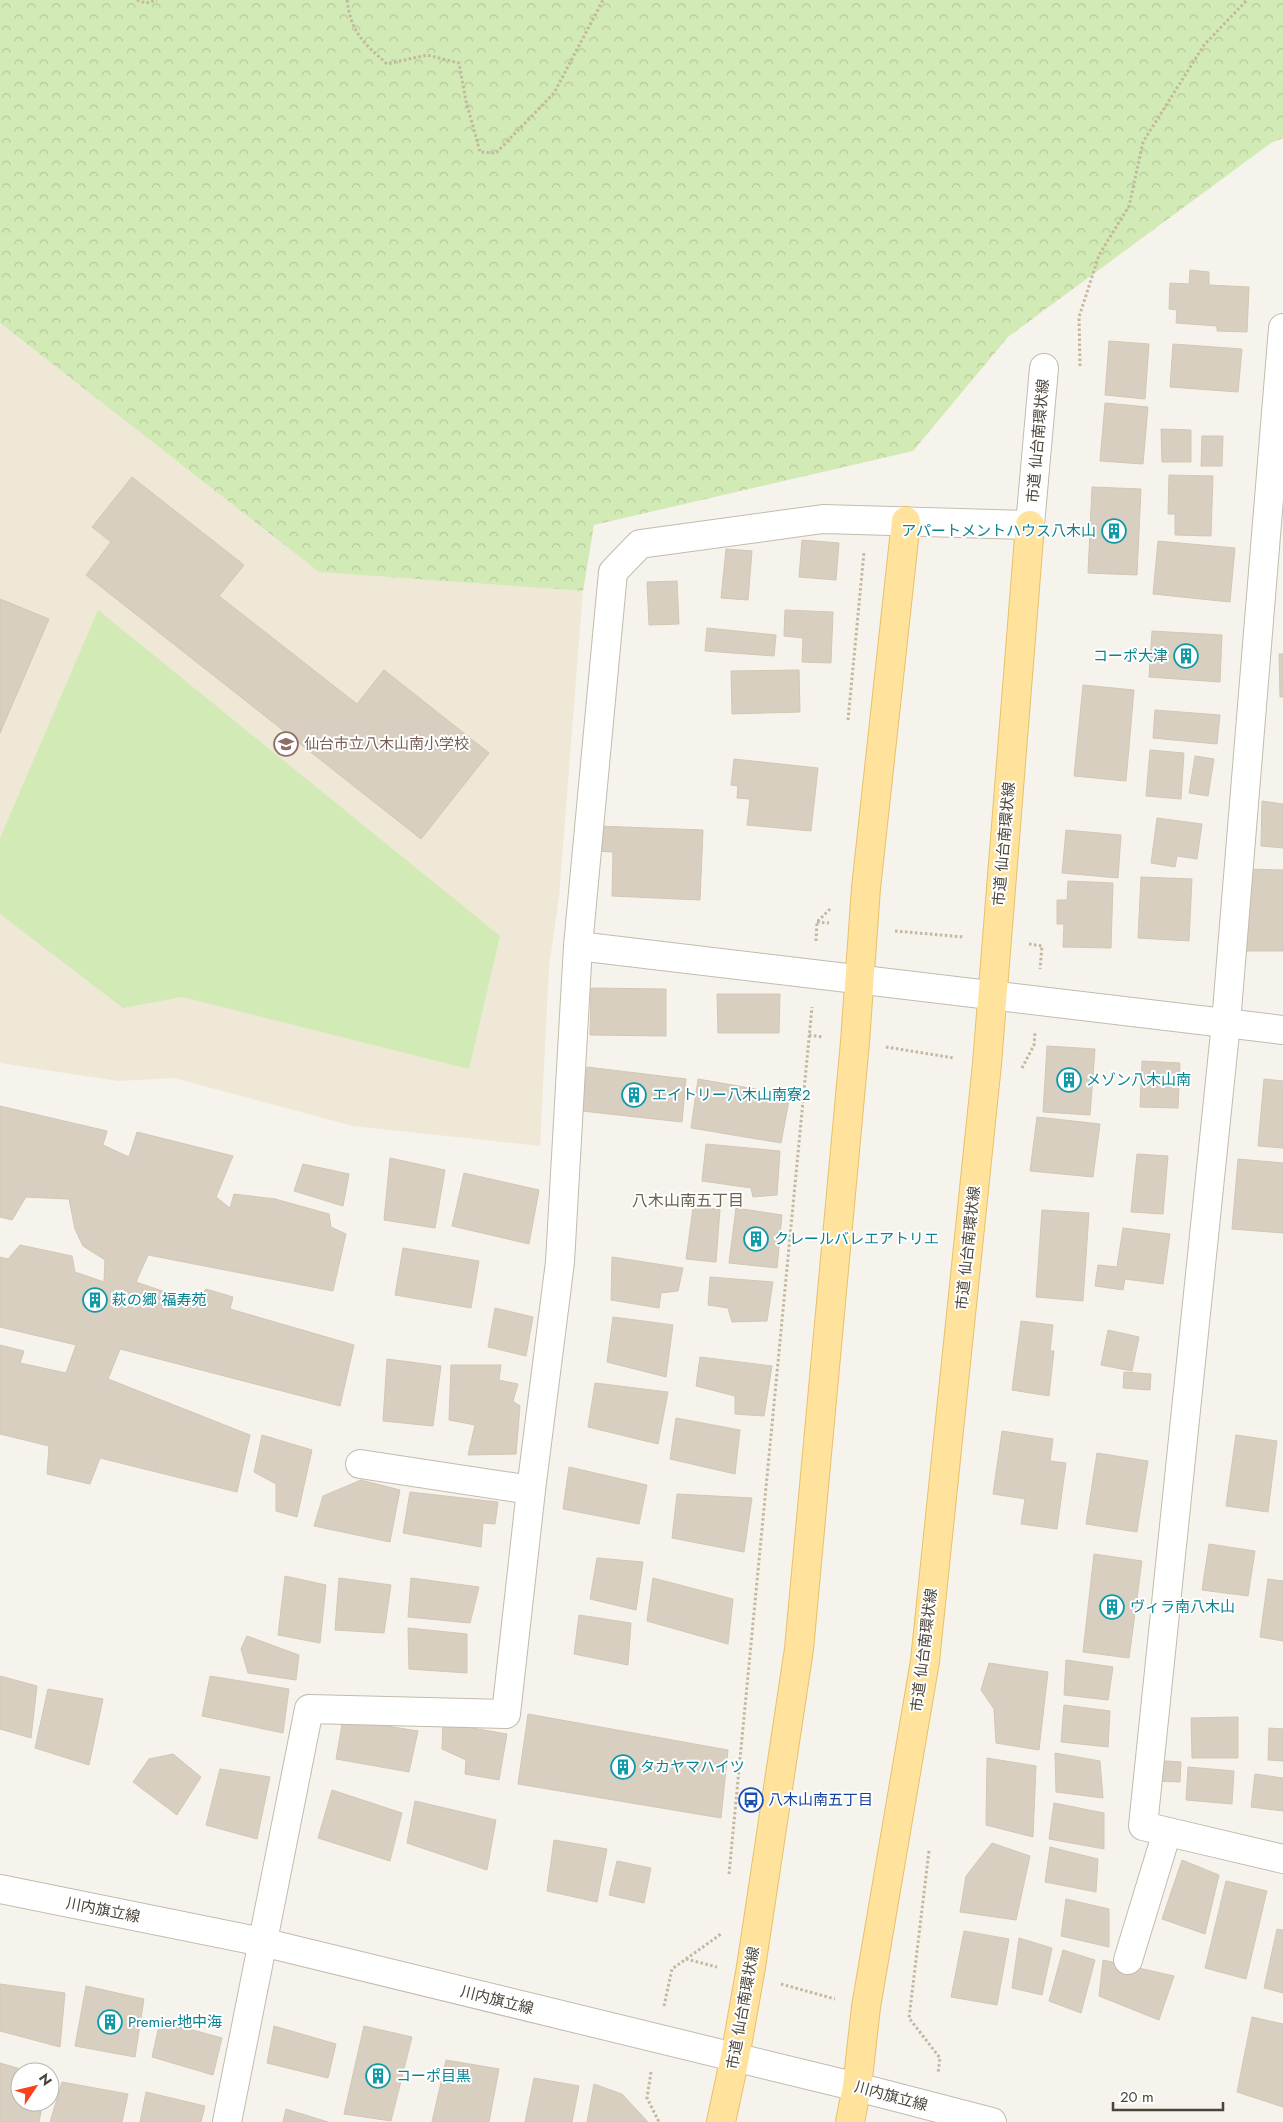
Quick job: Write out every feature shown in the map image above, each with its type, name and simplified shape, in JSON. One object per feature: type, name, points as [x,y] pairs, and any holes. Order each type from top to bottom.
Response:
[{"type":"main road","name":"市道 仙台南環状線","points":[[721,2122],[736,2057],[799,1649],[856,1042],[863,928],[906,521]]},
{"type":"main road","name":"市道 仙台南環状線","points":[[850,2122],[857,2087],[866,2007],[925,1661],[987,1064],[1030,525]]},
{"type":"street","points":[[1283,328],[1226,1023],[1142,1826],[1283,1859]]},
{"type":"street","name":"市道 仙台南環状線","points":[[1030,525],[1044,368]]},
{"type":"street","points":[[227,2122],[309,1710],[506,1714],[531,1490],[560,1262],[578,946],[613,572],[640,544],[824,519],[1030,525]]},
{"type":"street","points":[[578,946],[1283,1030]]},
{"type":"street","points":[[360,1464],[531,1490]]},
{"type":"street","points":[[1128,1960],[1167,1832]]},
{"type":"street","name":"川内旗立線","points":[[0,1888],[262,1942],[736,2057],[992,2122]]},
{"type":"path","points":[[137,0],[146,3],[157,0]]},
{"type":"path","points":[[347,0],[348,12],[360,39],[387,64],[428,55],[459,63],[466,101],[480,152],[496,153],[554,93],[603,0]]},
{"type":"path","points":[[1080,366],[1079,317],[1099,255],[1130,206],[1143,142],[1204,45],[1246,0]]},
{"type":"path","points":[[848,729],[864,551]]},
{"type":"path","points":[[728,1884],[815,974],[817,922],[831,907]]},
{"type":"path","points":[[817,922],[1029,944]]},
{"type":"path","points":[[809,1035],[1021,1069]]},
{"type":"path","points":[[672,1969],[723,1933]]},
{"type":"path","points":[[686,1959],[909,2018]]},
{"type":"path","points":[[647,2098],[659,2122]]},
{"type":"shaded area","name":"仙台市立八木山南小学校","points":[[0,323],[319,572],[583,591],[559,897],[549,968],[540,1146],[353,1126],[174,1078],[118,1081],[0,1063]]},
{"type":"green space","points":[[0,0],[1283,0],[1283,138],[1271,143],[1008,337],[913,451],[594,525],[583,591],[319,572],[0,323]]},
{"type":"green space","points":[[98,610],[500,936],[469,1069],[182,997],[123,1008],[0,914],[0,838]]},
{"type":"building","points":[[1190,270],[1209,272],[1209,285],[1249,287],[1247,332],[1217,331],[1217,326],[1176,323],[1177,310],[1169,309],[1170,283],[1189,284]]},
{"type":"building","points":[[1109,341],[1149,344],[1145,399],[1105,395]]},
{"type":"building","points":[[1173,344],[1242,349],[1238,392],[1170,387]]},
{"type":"building","points":[[1105,403],[1148,407],[1143,464],[1100,461]]},
{"type":"building","points":[[1161,429],[1191,430],[1191,462],[1162,462]]},
{"type":"building","points":[[1202,436],[1223,436],[1222,466],[1201,466]]},
{"type":"building","points":[[1169,475],[1213,476],[1211,536],[1175,535],[1175,514],[1168,514]]},
{"type":"building","points":[[132,477],[244,565],[219,596],[357,704],[384,670],[489,753],[421,839],[86,575],[111,542],[92,527]]},
{"type":"building","name":"アパートメントハウス八木山","points":[[1092,487],[1141,489],[1137,575],[1088,573]]},
{"type":"building","points":[[802,540],[839,543],[836,580],[799,577]]},
{"type":"building","points":[[1158,541],[1235,548],[1230,602],[1153,594]]},
{"type":"building","points":[[726,549],[752,551],[748,600],[721,598]]},
{"type":"building","points":[[677,581],[679,624],[649,625],[647,582]]},
{"type":"building","points":[[0,599],[49,619],[0,733]]},
{"type":"building","points":[[785,610],[833,612],[831,663],[802,662],[803,638],[784,636]]},
{"type":"building","points":[[707,628],[776,635],[774,656],[705,651]]},
{"type":"building","name":"コーポ大津","points":[[1152,631],[1222,635],[1220,682],[1149,677]]},
{"type":"building","points":[[1279,654],[1283,654],[1283,697],[1280,697]]},
{"type":"building","points":[[799,670],[800,712],[732,714],[731,671]]},
{"type":"building","points":[[1083,685],[1134,690],[1126,781],[1074,776]]},
{"type":"building","points":[[1155,710],[1220,715],[1217,744],[1153,738]]},
{"type":"building","points":[[1150,750],[1184,753],[1181,799],[1146,796]]},
{"type":"building","points":[[1195,756],[1214,759],[1208,796],[1189,793]]},
{"type":"building","points":[[734,759],[818,768],[811,831],[747,825],[750,799],[737,798],[738,786],[731,785]]},
{"type":"building","points":[[1262,801],[1283,804],[1283,848],[1261,846]]},
{"type":"building","points":[[1157,818],[1202,824],[1197,859],[1177,856],[1175,867],[1151,863]]},
{"type":"building","points":[[597,826],[703,830],[700,900],[612,896],[613,852],[596,851]]},
{"type":"building","points":[[1066,830],[1121,835],[1118,878],[1062,873]]},
{"type":"building","points":[[1246,869],[1283,870],[1283,951],[1246,951]]},
{"type":"building","points":[[1141,877],[1192,879],[1189,941],[1138,938]]},
{"type":"building","points":[[1068,881],[1113,883],[1111,948],[1063,947],[1064,924],[1057,924],[1057,900],[1067,900]]},
{"type":"building","points":[[591,988],[666,989],[666,1036],[590,1035]]},
{"type":"building","points":[[717,994],[780,994],[779,1033],[718,1033]]},
{"type":"building","name":"メゾン八木山南","points":[[1047,1046],[1095,1049],[1090,1115],[1043,1112]]},
{"type":"building","points":[[1142,1061],[1180,1063],[1178,1108],[1140,1107]]},
{"type":"building","name":"エイトリー八木山南寮2","points":[[587,1067],[686,1079],[682,1122],[582,1111]]},
{"type":"building","points":[[698,1079],[790,1095],[781,1143],[691,1128]]},
{"type":"building","points":[[1264,1079],[1283,1081],[1283,1148],[1258,1146]]},
{"type":"building","name":"萩の郷 福寿苑","points":[[0,1106],[107,1131],[103,1145],[129,1157],[137,1132],[233,1156],[216,1197],[230,1208],[234,1194],[275,1199],[329,1214],[331,1227],[346,1234],[333,1291],[148,1255],[136,1282],[195,1302],[206,1289],[233,1297],[230,1309],[354,1345],[340,1406],[120,1349],[108,1379],[250,1435],[237,1492],[100,1458],[90,1484],[47,1474],[49,1446],[0,1434],[0,1345],[24,1351],[20,1363],[66,1373],[76,1345],[0,1327],[0,1257],[8,1259],[20,1245],[72,1256],[75,1272],[104,1282],[105,1260],[83,1246],[75,1229],[69,1199],[26,1197],[12,1220],[0,1217]]},
{"type":"building","points":[[1037,1117],[1100,1124],[1093,1177],[1030,1171]]},
{"type":"building","points":[[706,1144],[780,1151],[777,1195],[753,1197],[751,1188],[702,1181]]},
{"type":"building","points":[[1137,1154],[1168,1156],[1163,1214],[1131,1212]]},
{"type":"building","points":[[390,1158],[445,1170],[435,1228],[384,1220]]},
{"type":"building","points":[[1238,1159],[1283,1163],[1283,1233],[1232,1229]]},
{"type":"building","points":[[303,1164],[349,1174],[343,1206],[294,1191]]},
{"type":"building","points":[[464,1173],[539,1190],[529,1244],[452,1226]]},
{"type":"building","points":[[693,1208],[720,1209],[716,1262],[686,1259]]},
{"type":"building","name":"クレールバレエアトリエ","points":[[736,1208],[782,1215],[777,1268],[729,1263]]},
{"type":"building","points":[[1042,1210],[1089,1213],[1083,1301],[1036,1297]]},
{"type":"building","points":[[1123,1228],[1170,1234],[1163,1284],[1125,1279],[1123,1290],[1095,1286],[1098,1265],[1117,1267]]},
{"type":"building","points":[[403,1248],[479,1261],[471,1308],[395,1295]]},
{"type":"building","points":[[612,1257],[683,1268],[678,1291],[661,1293],[659,1308],[611,1300]]},
{"type":"building","points":[[710,1277],[773,1282],[767,1321],[732,1322],[728,1308],[708,1305]]},
{"type":"building","points":[[495,1308],[533,1317],[526,1356],[488,1347]]},
{"type":"building","points":[[613,1317],[673,1325],[666,1377],[607,1362]]},
{"type":"building","points":[[1021,1321],[1053,1325],[1050,1351],[1054,1351],[1049,1396],[1012,1390]]},
{"type":"building","points":[[1108,1330],[1139,1337],[1132,1371],[1101,1365]]},
{"type":"building","points":[[700,1357],[772,1366],[764,1416],[735,1414],[735,1396],[696,1386]]},
{"type":"building","points":[[387,1359],[441,1366],[433,1426],[383,1421]]},
{"type":"building","points":[[451,1365],[501,1365],[499,1380],[518,1384],[513,1401],[520,1406],[516,1454],[468,1455],[475,1425],[449,1420]]},
{"type":"building","points":[[1124,1372],[1151,1374],[1150,1390],[1123,1388]]},
{"type":"building","points":[[595,1383],[668,1392],[658,1444],[588,1427]]},
{"type":"building","points":[[676,1418],[740,1430],[735,1474],[670,1459]]},
{"type":"building","points":[[1002,1431],[1053,1439],[1050,1461],[1066,1463],[1057,1529],[1021,1524],[1025,1499],[993,1494]]},
{"type":"building","points":[[262,1435],[312,1450],[297,1517],[276,1511],[276,1484],[254,1472]]},
{"type":"building","points":[[1236,1435],[1277,1441],[1268,1512],[1226,1506]]},
{"type":"building","points":[[1097,1453],[1148,1461],[1137,1532],[1086,1524]]},
{"type":"building","points":[[569,1467],[647,1485],[639,1524],[563,1509]]},
{"type":"building","points":[[361,1480],[400,1490],[390,1542],[314,1526],[323,1496]]},
{"type":"building","points":[[410,1492],[498,1502],[495,1524],[483,1523],[481,1547],[403,1533]]},
{"type":"building","points":[[677,1494],[752,1498],[744,1552],[672,1538]]},
{"type":"building","points":[[1209,1544],[1255,1551],[1248,1596],[1202,1590]]},
{"type":"building","name":"ヴィラ南八木山","points":[[1094,1554],[1142,1561],[1129,1658],[1083,1652]]},
{"type":"building","points":[[597,1558],[643,1562],[636,1610],[590,1599]]},
{"type":"building","points":[[285,1576],[326,1585],[320,1643],[278,1635]]},
{"type":"building","points":[[339,1578],[391,1585],[384,1633],[335,1630]]},
{"type":"building","points":[[411,1578],[479,1587],[470,1623],[408,1617]]},
{"type":"building","points":[[653,1578],[733,1599],[728,1644],[647,1621]]},
{"type":"building","points":[[1268,1579],[1283,1581],[1283,1641],[1260,1637]]},
{"type":"building","points":[[579,1615],[631,1623],[628,1665],[574,1654]]},
{"type":"building","points":[[408,1628],[467,1634],[467,1673],[409,1669]]},
{"type":"building","points":[[247,1636],[299,1655],[296,1680],[248,1673],[241,1649]]},
{"type":"building","points":[[1066,1660],[1113,1667],[1108,1700],[1064,1695]]},
{"type":"building","points":[[989,1663],[1048,1672],[1039,1750],[996,1743],[994,1709],[981,1690]]},
{"type":"building","points":[[0,1676],[37,1686],[31,1738],[0,1729]]},
{"type":"building","points":[[210,1676],[289,1689],[283,1733],[202,1716]]},
{"type":"building","points":[[48,1689],[103,1699],[89,1765],[35,1748]]},
{"type":"building","points":[[1064,1705],[1110,1711],[1108,1747],[1061,1742]]},
{"type":"building","name":"タカヤマハイツ","points":[[528,1714],[728,1750],[721,1818],[518,1784]]},
{"type":"building","points":[[1238,1717],[1238,1758],[1192,1758],[1191,1718]]},
{"type":"building","points":[[343,1719],[418,1731],[409,1772],[336,1759]]},
{"type":"building","points":[[443,1723],[507,1734],[499,1780],[465,1774],[466,1760],[442,1749]]},
{"type":"building","points":[[1269,1728],[1283,1729],[1283,1761],[1268,1760]]},
{"type":"building","points":[[1055,1753],[1100,1761],[1103,1798],[1056,1792]]},
{"type":"building","points":[[173,1754],[201,1777],[177,1815],[133,1782],[149,1759]]},
{"type":"building","points":[[987,1758],[1036,1766],[1033,1837],[986,1825]]},
{"type":"building","points":[[1152,1760],[1181,1762],[1180,1782],[1151,1781]]},
{"type":"building","points":[[1188,1767],[1234,1771],[1232,1804],[1186,1800]]},
{"type":"building","points":[[220,1769],[270,1777],[257,1839],[206,1825]]},
{"type":"building","points":[[1255,1774],[1283,1778],[1283,1811],[1251,1807]]},
{"type":"building","points":[[332,1790],[402,1813],[390,1861],[318,1838]]},
{"type":"building","points":[[415,1801],[496,1820],[487,1870],[407,1843]]},
{"type":"building","points":[[1054,1803],[1104,1813],[1104,1849],[1049,1839]]},
{"type":"building","points":[[554,1840],[607,1849],[597,1902],[547,1891]]},
{"type":"building","points":[[992,1843],[1030,1856],[1016,1920],[960,1912],[966,1876]]},
{"type":"building","points":[[1050,1847],[1098,1859],[1096,1892],[1045,1882]]},
{"type":"building","points":[[1182,1860],[1219,1875],[1205,1934],[1162,1919]]},
{"type":"building","points":[[617,1861],[651,1868],[644,1903],[609,1895]]},
{"type":"building","points":[[1226,1881],[1267,1891],[1246,1979],[1205,1968]]},
{"type":"building","points":[[1066,1899],[1109,1909],[1109,1947],[1061,1936]]},
{"type":"building","points":[[1277,1929],[1283,1930],[1283,1993],[1264,1988]]},
{"type":"building","points":[[964,1931],[1009,1939],[997,2005],[951,1997]]},
{"type":"building","points":[[1019,1938],[1052,1948],[1042,1995],[1012,1988]]},
{"type":"building","points":[[1063,1950],[1095,1960],[1081,2013],[1049,2001]]},
{"type":"building","points":[[1103,1960],[1174,1976],[1159,2020],[1099,1996]]},
{"type":"building","points":[[0,1984],[65,1993],[60,2047],[0,2031]]},
{"type":"building","name":"Premier地中海","points":[[86,1986],[144,1999],[135,2057],[75,2046]]},
{"type":"building","points":[[1252,2017],[1283,2024],[1283,2107],[1237,2092]]},
{"type":"building","points":[[160,2021],[222,2038],[213,2075],[152,2057]]},
{"type":"building","points":[[274,2026],[336,2044],[328,2078],[267,2063]]},
{"type":"building","name":"コーポ目黒","points":[[364,2026],[412,2037],[391,2121],[344,2114]]},
{"type":"building","points":[[446,2060],[499,2069],[489,2122],[432,2122]]},
{"type":"building","points":[[0,2063],[10,2066],[10,2112],[41,2112],[39,2122],[0,2122]]},
{"type":"building","points":[[534,2078],[579,2086],[572,2122],[525,2122]]},
{"type":"building","points":[[62,2082],[128,2094],[122,2122],[50,2122],[53,2112],[60,2112],[60,2089]]},
{"type":"building","points":[[594,2084],[622,2094],[648,2122],[587,2122]]},
{"type":"building","points":[[146,2092],[205,2106],[201,2122],[140,2122]]},
{"type":"building","points":[[286,2109],[328,2122],[283,2122]]},
{"type":"place","name":"アパートメントハウス八木山","points":[[1114,531]]},
{"type":"place","name":"コーポ大津","points":[[1186,656]]},
{"type":"place","name":"仙台市立八木山南小学校","points":[[286,744]]},
{"type":"place","name":"メゾン八木山南","points":[[1069,1080]]},
{"type":"place","name":"エイトリー八木山南寮2","points":[[634,1095]]},
{"type":"place","name":"クレールバレエアトリエ","points":[[756,1239]]},
{"type":"place","name":"萩の郷 福寿苑","points":[[95,1300]]},
{"type":"place","name":"ヴィラ南八木山","points":[[1112,1607]]},
{"type":"place","name":"タカヤマハイツ","points":[[623,1767]]},
{"type":"place","name":"八木山南五丁目","points":[[751,1800]]},
{"type":"place","name":"Premier地中海","points":[[110,2022]]},
{"type":"place","name":"コーポ目黒","points":[[378,2076]]},
{"type":"district","name":"八木山南五丁目","points":[[688,1200]]}]
